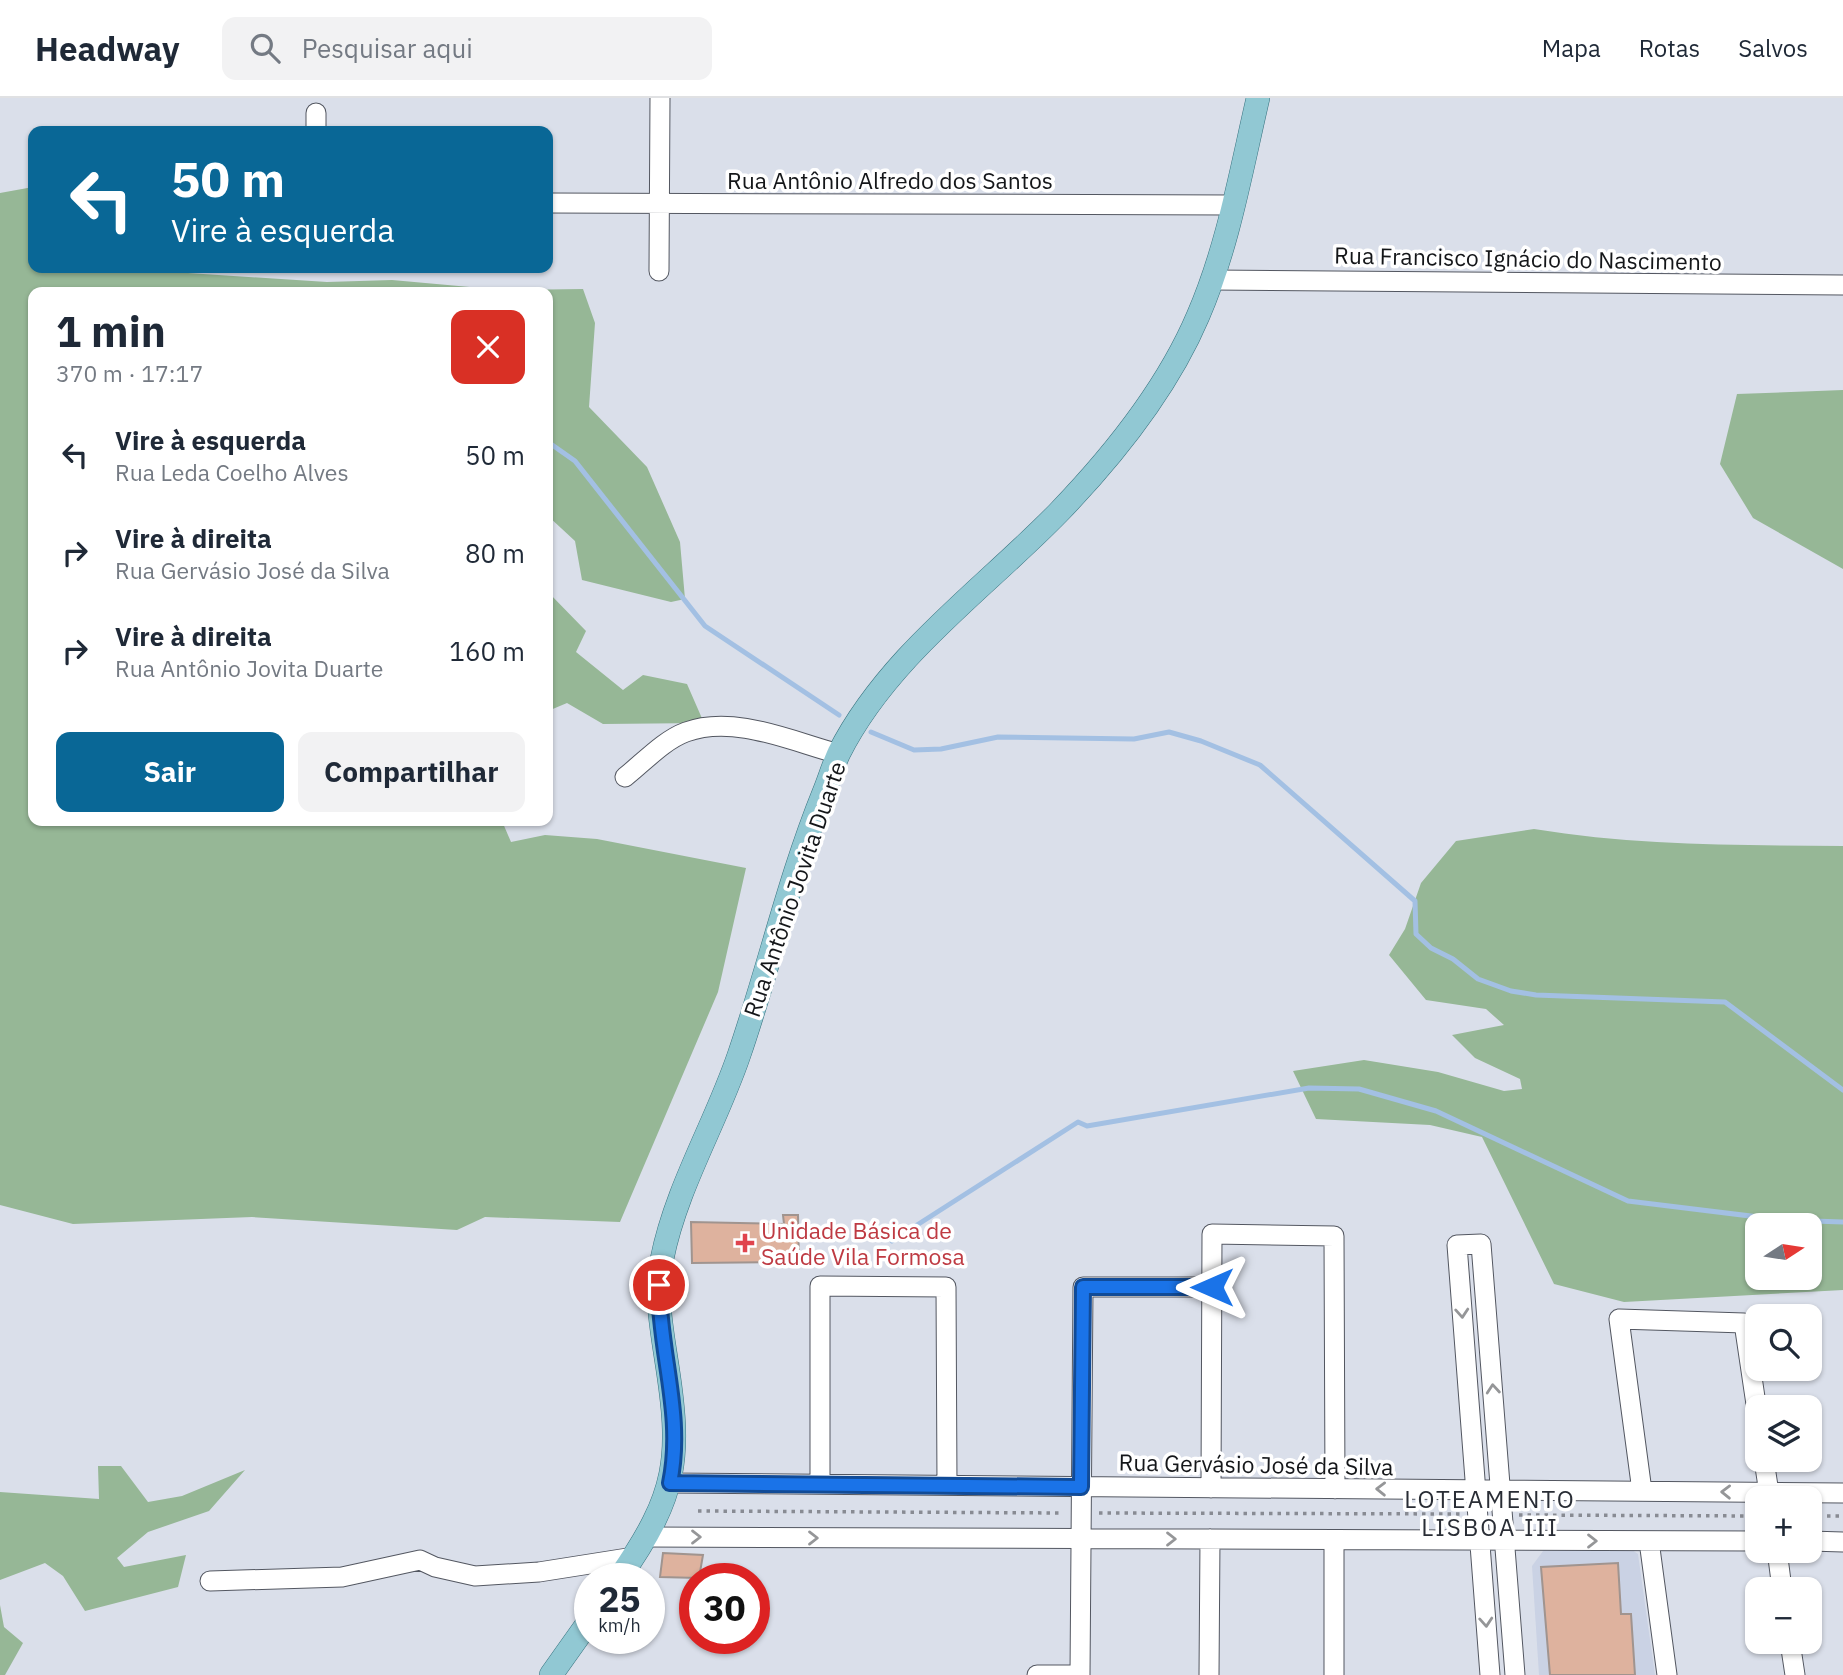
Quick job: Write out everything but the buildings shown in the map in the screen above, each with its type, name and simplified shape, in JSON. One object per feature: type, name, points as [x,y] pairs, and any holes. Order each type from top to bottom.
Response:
[{"type":"main road","name":"Rua Antônio Jovita Duarte","points":[[630,1563],[646,1537],[670,1483],[676,1432],[659,1296],[663,1253],[679,1203],[739,1055],[802,851],[839,754],[881,690],[912,655],[1055,515],[1109,456],[1181,351],[1212,280],[1258,98]]},
{"type":"main road","points":[[551,1675],[574,1643]]},
{"type":"street","points":[[659,271],[660,98]]},
{"type":"street","name":"Rua Antônio Alfredo dos Santos","points":[[553,203],[1232,205]]},
{"type":"street","name":"Rua Francisco Ignácio do Nascimento","points":[[1212,280],[1843,285]]},
{"type":"street","points":[[625,776],[685,732],[710,726],[734,726],[839,754]]},
{"type":"street","points":[[1211,1488],[1212,1234],[1334,1236],[1335,1489]]},
{"type":"street","points":[[1490,1675],[1457,1245],[1481,1244],[1515,1675]]},
{"type":"street","points":[[820,1484],[820,1286],[946,1287],[947,1485]]},
{"type":"street","points":[[1037,1675],[1080,1675],[1083,1287],[1212,1287]]},
{"type":"street","points":[[1642,1491],[1619,1319],[1744,1323],[1755,1395]]},
{"type":"street","name":"Rua Gervásio José da Silva","points":[[670,1483],[1745,1493]]},
{"type":"street","name":"Rua Gervásio José da Silva","points":[[1822,1493],[1843,1493]]},
{"type":"street","points":[[646,1537],[1745,1541]]},
{"type":"street","points":[[1209,1675],[1210,1539]]},
{"type":"street","points":[[1334,1539],[1334,1675]]},
{"type":"street","points":[[1649,1541],[1667,1675]]},
{"type":"street","points":[[1822,1541],[1843,1542]]},
{"type":"street","points":[[210,1581],[342,1577],[420,1560],[435,1567],[475,1576],[539,1572],[634,1558]]},
{"type":"street","points":[[1792,1654],[1795,1675]]},
{"type":"path","points":[[698,1511],[1478,1514]]},
{"type":"path","points":[[1503,1514],[1745,1516]]},
{"type":"path","points":[[1822,1516],[1843,1516]]},
{"type":"shaded area","points":[[1546,1547],[1629,1548],[1638,1554],[1655,1675],[1539,1675],[1532,1566]]},
{"type":"green space","points":[[28,188],[28,273],[188,273],[327,282],[392,280],[470,287],[28,287],[28,826],[504,826],[511,842],[545,835],[597,839],[746,868],[718,992],[620,1222],[485,1217],[457,1230],[252,1217],[73,1224],[0,1205],[0,193]]},
{"type":"green space","points":[[553,289],[583,289],[595,323],[589,407],[647,467],[680,542],[685,599],[671,602],[582,580],[575,541],[553,521]]},
{"type":"green space","points":[[1843,390],[1843,569],[1753,518],[1720,464],[1737,394]]},
{"type":"green space","points":[[553,597],[586,631],[576,652],[623,690],[643,675],[687,684],[704,723],[603,724],[567,703],[553,709]]},
{"type":"green space","points":[[1534,829],[1650,842],[1843,846],[1843,1290],[1624,1302],[1554,1284],[1482,1137],[1430,1125],[1316,1119],[1293,1071],[1364,1060],[1438,1072],[1504,1091],[1522,1089],[1520,1079],[1475,1058],[1452,1035],[1504,1025],[1486,1009],[1426,1000],[1389,955],[1405,929],[1421,883],[1456,841]]},
{"type":"green space","points":[[98,1466],[121,1466],[148,1502],[182,1496],[245,1470],[209,1511],[148,1532],[117,1558],[124,1567],[186,1555],[178,1587],[85,1611],[63,1576],[45,1563],[0,1580],[0,1492],[99,1499]]},
{"type":"green space","points":[[0,1605],[4,1627],[23,1643],[5,1675],[0,1675]]},
{"type":"waterway","points":[[553,446],[575,461],[705,626],[839,715]]},
{"type":"waterway","points":[[871,732],[914,750],[941,749],[998,737],[1134,739],[1169,732],[1201,741],[1260,765],[1415,901],[1416,934],[1431,948],[1453,959],[1478,979],[1511,991],[1536,995],[1725,1002],[1843,1090]]},
{"type":"waterway","points":[[892,1241],[1078,1122],[1087,1126],[1309,1088],[1359,1089],[1436,1111],[1628,1201],[1783,1220],[1843,1222]]},
{"type":"place","name":"Unidade Básica de Saúde Vila Formosa","points":[[745,1243]]},
{"type":"district","name":"LOTEAMENTO LISBOA III","points":[[1490,1513]]},
{"type":"route","points":[[659,1285],[660,1317],[676,1417],[676,1447],[670,1483],[1081,1487],[1083,1287],[1212,1287]]}]
